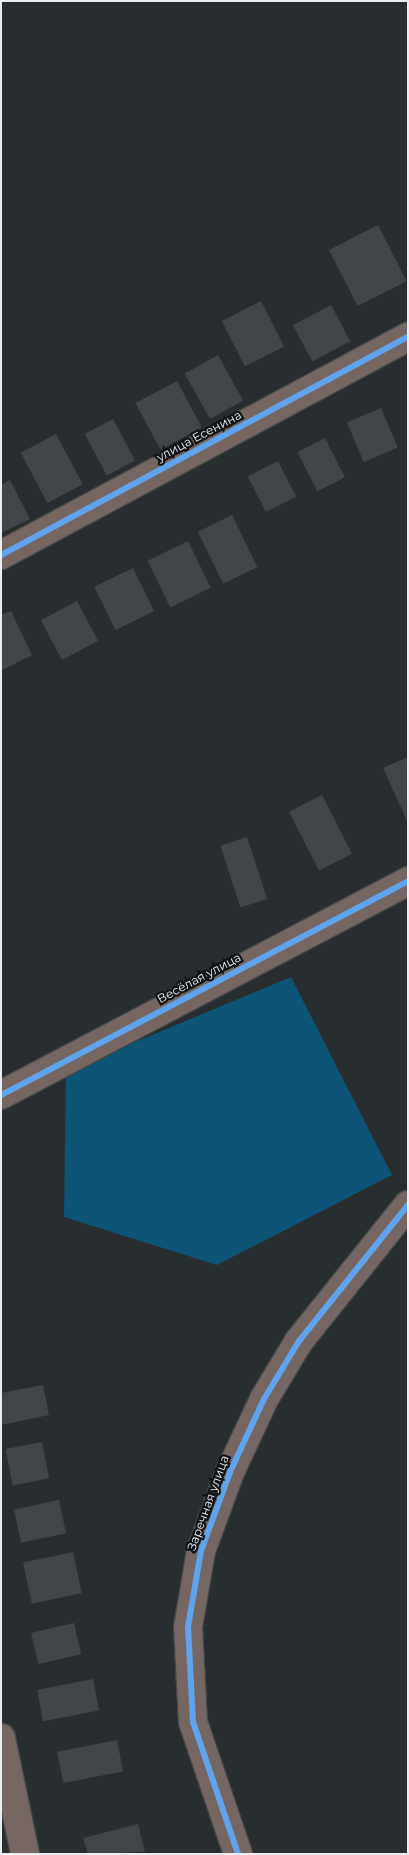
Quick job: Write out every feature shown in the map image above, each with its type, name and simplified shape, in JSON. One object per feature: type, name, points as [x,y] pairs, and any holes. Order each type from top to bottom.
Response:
[{"type":"street","name":"улица Есенина","points":[[1,555],[408,337]]},
{"type":"street","name":"Весёлая улица","points":[[1,1095],[408,881]]},
{"type":"street","name":"Заречная улица","points":[[238,1854],[193,1722],[188,1627],[201,1551],[230,1472],[264,1399],[299,1341],[408,1205]]},
{"type":"street","points":[[1,1738],[25,1854]]},
{"type":"shaded area","points":[[291,977],[392,1175],[217,1265],[64,1217],[66,1071]]},
{"type":"building","points":[[378,225],[407,281],[358,306],[329,250]]},
{"type":"building","points":[[261,301],[284,346],[245,366],[222,321]]},
{"type":"building","points":[[331,305],[350,341],[312,361],[293,325]]},
{"type":"building","points":[[218,355],[243,400],[210,419],[185,373]]},
{"type":"building","points":[[177,381],[202,428],[160,450],[136,403]]},
{"type":"building","points":[[381,408],[398,448],[364,462],[347,422]]},
{"type":"building","points":[[113,419],[135,460],[107,476],[85,434]]},
{"type":"building","points":[[56,434],[83,484],[47,503],[21,453]]},
{"type":"building","points":[[325,438],[345,477],[317,491],[297,452]]},
{"type":"building","points":[[278,461],[296,497],[266,512],[248,476]]},
{"type":"building","points":[[10,480],[30,519],[1,533],[1,485]]},
{"type":"building","points":[[232,515],[257,567],[223,584],[198,532]]},
{"type":"building","points":[[188,541],[211,588],[170,607],[148,561]]},
{"type":"building","points":[[133,568],[154,611],[115,630],[94,587]]},
{"type":"building","points":[[77,601],[98,641],[62,660],[41,620]]},
{"type":"building","points":[[11,611],[32,655],[2,670],[1,615]]},
{"type":"building","points":[[408,757],[408,823],[383,768]]},
{"type":"building","points":[[322,795],[352,854],[319,871],[289,812]]},
{"type":"building","points":[[247,837],[267,899],[240,907],[220,846]]},
{"type":"building","points":[[43,1385],[49,1415],[1,1425],[1,1393]]},
{"type":"building","points":[[42,1442],[49,1478],[13,1485],[6,1449]]},
{"type":"building","points":[[59,1500],[66,1533],[21,1543],[14,1510]]},
{"type":"building","points":[[73,1552],[82,1593],[32,1604],[23,1563]]},
{"type":"building","points":[[74,1623],[81,1654],[38,1664],[31,1633]]},
{"type":"building","points":[[93,1679],[99,1710],[43,1721],[37,1690]]},
{"type":"building","points":[[117,1740],[123,1771],[63,1783],[57,1752]]},
{"type":"building","points":[[138,1824],[145,1852],[88,1854],[83,1838]]},
{"type":"cycle path","points":[[1,555],[408,337]]},
{"type":"cycle path","points":[[1,1095],[408,881]]},
{"type":"cycle path","points":[[238,1854],[193,1722],[188,1627],[201,1551],[230,1472],[264,1399],[299,1341],[408,1205]]}]
